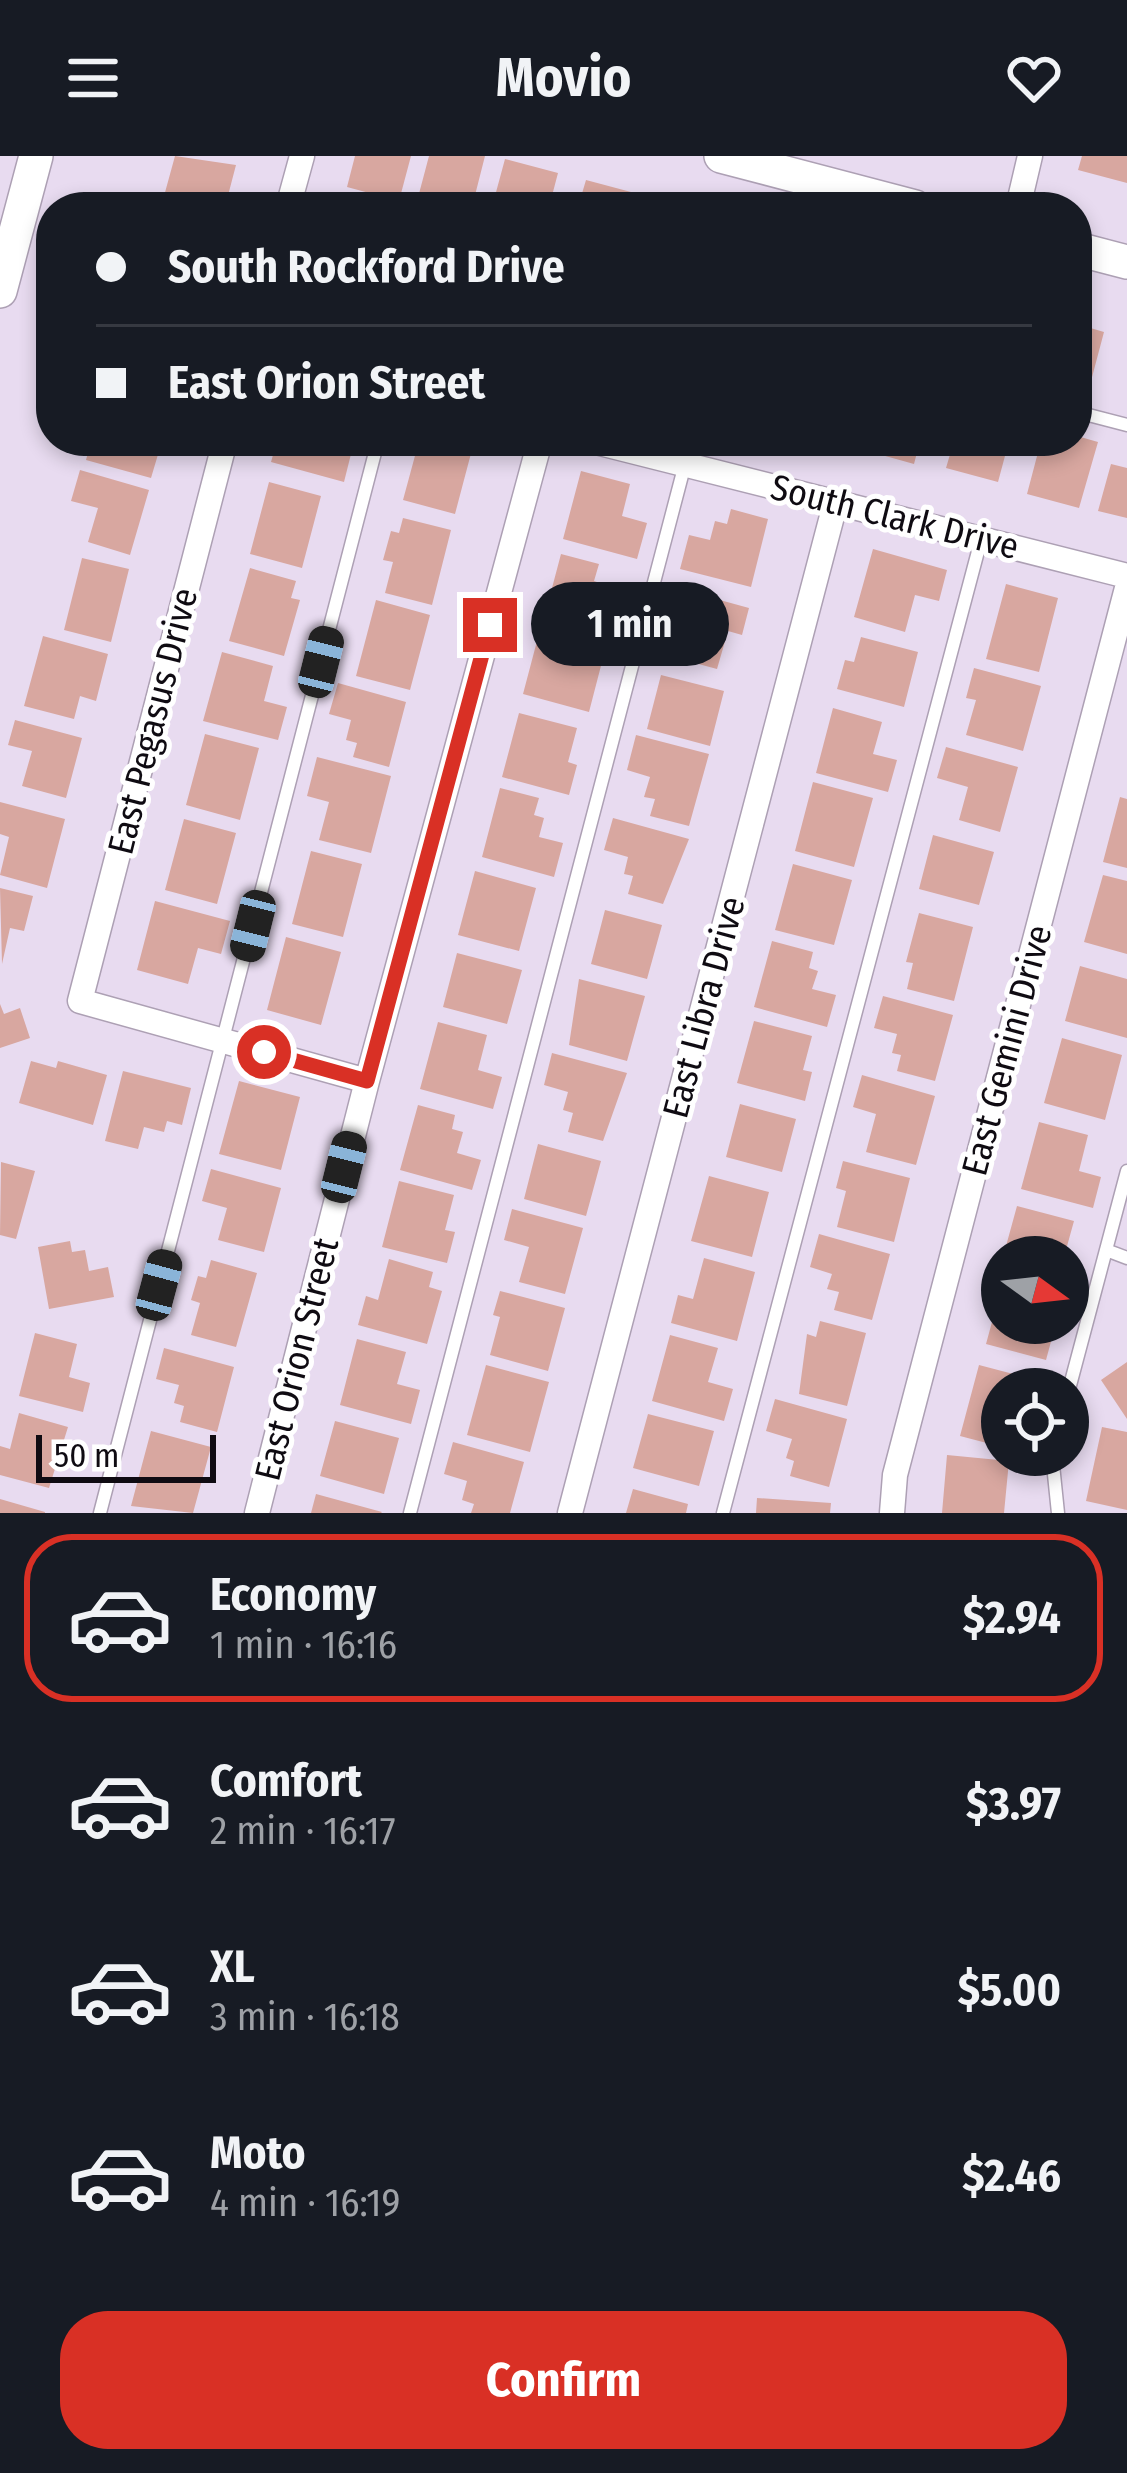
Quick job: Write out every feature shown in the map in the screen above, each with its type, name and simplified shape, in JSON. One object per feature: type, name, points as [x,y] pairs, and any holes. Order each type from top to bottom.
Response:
[{"type":"street","points":[[0,292],[36,156]]},
{"type":"street","points":[[292,192],[302,156]]},
{"type":"street","points":[[722,156],[858,192]]},
{"type":"street","points":[[1022,192],[1030,156]]},
{"type":"street","points":[[1092,253],[1127,262]]},
{"type":"street","name":"East Pegasus Drive","points":[[221,456],[80,1001],[223,1041]]},
{"type":"street","name":"East Orion Street","points":[[256,1513],[367,1081],[537,456]]},
{"type":"street","name":"South Clark Drive","points":[[653,456],[1127,576]]},
{"type":"street","name":"East Libra Drive","points":[[570,1513],[836,501]]},
{"type":"street","name":"East Gemini Drive","points":[[892,1513],[895,1475],[1127,588]]},
{"type":"street","points":[[223,1041],[367,1081]]},
{"type":"lane","points":[[1092,416],[1127,425]]},
{"type":"lane","points":[[100,1513],[374,456]]},
{"type":"lane","points":[[410,1513],[685,464]]},
{"type":"lane","points":[[723,1513],[982,538]]},
{"type":"lane","points":[[1075,1368],[1127,1172]]},
{"type":"lane","points":[[1106,1250],[1127,1258]]},
{"type":"lane","points":[[1054,1476],[1058,1513]]},
{"type":"building","points":[[175,156],[236,165],[229,192],[165,192]]},
{"type":"building","points":[[355,156],[411,156],[401,192],[347,187]]},
{"type":"building","points":[[429,156],[485,156],[476,192],[419,192]]},
{"type":"building","points":[[1082,156],[1127,156],[1127,183],[1078,170]]},
{"type":"building","points":[[505,159],[558,173],[553,192],[496,192]]},
{"type":"building","points":[[586,180],[631,192],[582,192]]},
{"type":"building","points":[[1092,328],[1104,332],[1092,377]]},
{"type":"building","points":[[1092,440],[1098,442],[1079,508],[1027,494],[1037,456],[1092,456]]},
{"type":"building","points":[[87,456],[158,456],[151,478],[86,460]]},
{"type":"building","points":[[273,456],[350,456],[344,482],[271,462]]},
{"type":"building","points":[[415,456],[470,456],[455,514],[403,500]]},
{"type":"building","points":[[885,456],[916,456],[914,464]]},
{"type":"building","points":[[950,456],[1005,456],[998,482],[946,468]]},
{"type":"building","points":[[1111,464],[1127,468],[1127,518],[1098,511]]},
{"type":"building","points":[[80,470],[149,490],[130,555],[88,542],[98,508],[71,501]]},
{"type":"building","points":[[581,471],[630,484],[622,516],[647,523],[637,559],[563,539]]},
{"type":"building","points":[[269,482],[321,496],[302,568],[250,554]]},
{"type":"building","points":[[731,509],[768,519],[751,587],[680,569],[689,535],[710,540],[715,521],[727,524]]},
{"type":"building","points":[[403,518],[451,530],[432,605],[385,593],[393,562],[383,560],[391,531],[399,533]]},
{"type":"building","points":[[873,549],[947,570],[939,601],[915,595],[905,632],[854,617]]},
{"type":"building","points":[[561,554],[599,564],[594,581],[603,584],[598,601],[623,608],[614,642],[543,622]]},
{"type":"building","points":[[82,558],[129,569],[111,642],[64,630]]},
{"type":"building","points":[[250,568],[296,581],[291,598],[300,600],[284,656],[229,641]]},
{"type":"building","points":[[1006,584],[1058,598],[1039,672],[986,659]]},
{"type":"building","points":[[687,591],[749,608],[742,635],[728,631],[717,669],[669,656]]},
{"type":"building","points":[[376,600],[430,615],[410,690],[356,676]]},
{"type":"building","points":[[43,636],[108,654],[96,701],[80,696],[74,719],[24,706]]},
{"type":"building","points":[[861,637],[918,652],[904,707],[837,689],[845,660],[854,662]]},
{"type":"building","points":[[537,641],[603,658],[589,712],[523,694]]},
{"type":"building","points":[[222,652],[273,666],[264,701],[287,707],[278,740],[203,721]]},
{"type":"building","points":[[974,668],[1041,686],[1023,751],[966,735],[976,700],[966,698]]},
{"type":"building","points":[[661,675],[724,691],[710,746],[647,729]]},
{"type":"building","points":[[338,683],[406,702],[389,767],[353,757],[357,743],[346,740],[351,720],[329,714]]},
{"type":"building","points":[[833,708],[882,722],[873,754],[897,760],[888,792],[816,773]]},
{"type":"building","points":[[519,713],[577,728],[568,762],[577,765],[569,795],[502,777]]},
{"type":"building","points":[[15,720],[82,738],[66,798],[22,786],[32,751],[8,745]]},
{"type":"building","points":[[205,734],[259,748],[240,820],[186,805]]},
{"type":"building","points":[[636,735],[709,754],[689,826],[650,816],[655,799],[644,797],[650,777],[627,770]]},
{"type":"building","points":[[946,747],[1018,767],[1000,832],[959,820],[968,787],[937,778]]},
{"type":"building","points":[[317,757],[391,776],[371,853],[319,840],[329,802],[307,796]]},
{"type":"building","points":[[813,782],[873,798],[854,867],[795,851]]},
{"type":"building","points":[[500,788],[539,798],[534,815],[544,818],[539,837],[563,843],[554,877],[482,857]]},
{"type":"building","points":[[1120,797],[1127,799],[1127,868],[1103,862]]},
{"type":"building","points":[[0,802],[65,819],[47,888],[0,875],[9,837],[0,834]]},
{"type":"building","points":[[613,818],[689,839],[663,904],[628,894],[633,876],[624,874],[628,857],[604,850]]},
{"type":"building","points":[[184,819],[236,833],[217,904],[165,890]]},
{"type":"building","points":[[933,835],[994,852],[979,905],[919,889]]},
{"type":"building","points":[[311,851],[362,864],[343,937],[292,924]]},
{"type":"building","points":[[793,864],[852,880],[834,945],[775,930]]},
{"type":"building","points":[[475,871],[536,888],[519,951],[458,935]]},
{"type":"building","points":[[1103,875],[1127,881],[1127,954],[1084,942]]},
{"type":"building","points":[[0,888],[33,896],[24,931],[10,928],[2,964]]},
{"type":"building","points":[[155,901],[230,921],[221,954],[198,948],[188,984],[137,970]]},
{"type":"building","points":[[605,910],[662,925],[647,979],[591,964]]},
{"type":"building","points":[[919,913],[973,927],[954,1001],[907,989],[913,963],[906,962]]},
{"type":"building","points":[[286,937],[341,952],[321,1025],[267,1010]]},
{"type":"building","points":[[772,941],[813,952],[809,968],[818,971],[812,989],[836,995],[827,1027],[754,1007]]},
{"type":"building","points":[[457,953],[522,970],[507,1024],[443,1007]]},
{"type":"building","points":[[1080,966],[1127,979],[1127,1038],[1065,1021]]},
{"type":"building","points":[[579,979],[645,996],[627,1061],[569,1045]]},
{"type":"building","points":[[883,996],[953,1015],[935,1081],[897,1071],[901,1055],[892,1053],[897,1034],[874,1028]]},
{"type":"building","points":[[0,1004],[4,1014],[20,1008],[30,1038],[0,1048]]},
{"type":"building","points":[[754,1021],[812,1036],[803,1070],[812,1072],[805,1101],[737,1083]]},
{"type":"building","points":[[438,1022],[487,1035],[478,1070],[502,1077],[493,1109],[420,1089]]},
{"type":"building","points":[[1062,1038],[1122,1055],[1105,1120],[1044,1103]]},
{"type":"building","points":[[552,1053],[627,1073],[603,1141],[568,1132],[573,1113],[563,1110],[568,1092],[544,1085]]},
{"type":"building","points":[[31,1061],[56,1068],[58,1061],[107,1075],[93,1125],[19,1103]]},
{"type":"building","points":[[123,1071],[191,1088],[182,1125],[167,1121],[164,1132],[144,1127],[138,1149],[105,1141]]},
{"type":"building","points":[[862,1075],[935,1096],[916,1165],[866,1152],[876,1114],[853,1107]]},
{"type":"building","points":[[239,1081],[300,1097],[281,1170],[219,1154]]},
{"type":"building","points":[[740,1104],[796,1119],[782,1172],[726,1157]]},
{"type":"building","points":[[418,1105],[455,1115],[452,1129],[463,1132],[457,1153],[481,1160],[472,1190],[400,1170]]},
{"type":"building","points":[[1039,1122],[1088,1135],[1079,1171],[1101,1177],[1093,1208],[1021,1189]]},
{"type":"building","points":[[538,1144],[601,1161],[586,1216],[524,1199]]},
{"type":"building","points":[[843,1161],[910,1178],[894,1242],[837,1227],[846,1191],[836,1188]]},
{"type":"building","points":[[1,1162],[35,1171],[16,1239],[0,1235]]},
{"type":"building","points":[[211,1169],[281,1188],[264,1252],[218,1240],[227,1208],[202,1201]]},
{"type":"building","points":[[709,1176],[769,1192],[752,1257],[691,1241]]},
{"type":"building","points":[[399,1181],[454,1195],[445,1230],[455,1232],[447,1263],[382,1247]]},
{"type":"building","points":[[1017,1206],[1074,1221],[1070,1236],[1009,1236]]},
{"type":"building","points":[[512,1209],[583,1228],[565,1294],[519,1282],[529,1247],[504,1240]]},
{"type":"building","points":[[819,1234],[890,1254],[872,1320],[834,1310],[839,1292],[827,1289],[832,1274],[810,1267]]},
{"type":"building","points":[[70,1241],[72,1252],[85,1250],[89,1271],[108,1267],[114,1297],[49,1309],[38,1247]]},
{"type":"building","points":[[704,1258],[755,1272],[737,1341],[671,1323],[678,1295],[693,1299]]},
{"type":"building","points":[[389,1259],[433,1272],[429,1287],[442,1291],[427,1344],[358,1325],[366,1296],[378,1300]]},
{"type":"building","points":[[211,1260],[257,1273],[236,1347],[191,1335],[200,1303],[191,1300],[198,1276],[206,1278]]},
{"type":"building","points":[[500,1291],[565,1308],[548,1371],[490,1355],[500,1317],[493,1315]]},
{"type":"building","points":[[820,1321],[866,1333],[847,1406],[799,1394],[807,1334],[816,1337]]},
{"type":"building","points":[[35,1333],[77,1344],[69,1377],[90,1383],[83,1412],[19,1396]]},
{"type":"building","points":[[670,1335],[718,1348],[708,1382],[733,1389],[724,1421],[652,1401]]},
{"type":"building","points":[[357,1339],[406,1352],[397,1384],[420,1390],[411,1424],[340,1405]]},
{"type":"building","points":[[986,1344],[1050,1344],[1046,1360]]},
{"type":"building","points":[[164,1348],[234,1367],[217,1432],[180,1422],[184,1406],[174,1403],[179,1385],[156,1379]]},
{"type":"building","points":[[1127,1362],[1127,1419],[1101,1380]]},
{"type":"building","points":[[486,1365],[549,1382],[530,1452],[467,1435]]},
{"type":"building","points":[[979,1365],[990,1368],[981,1368],[981,1442],[960,1436]]},
{"type":"building","points":[[775,1399],[847,1419],[829,1487],[790,1476],[794,1461],[786,1458],[792,1439],[766,1431]]},
{"type":"building","points":[[19,1413],[68,1427],[49,1488],[0,1475],[0,1446],[10,1449]]},
{"type":"building","points":[[648,1414],[714,1431],[699,1486],[633,1468]]},
{"type":"building","points":[[335,1421],[399,1438],[384,1494],[320,1476]]},
{"type":"building","points":[[1102,1427],[1127,1432],[1127,1510],[1086,1501]]},
{"type":"building","points":[[151,1431],[211,1447],[193,1513],[131,1506]]},
{"type":"building","points":[[453,1442],[524,1462],[510,1513],[471,1513],[474,1504],[462,1500],[467,1481],[444,1474]]},
{"type":"building","points":[[947,1455],[981,1458],[981,1476],[1008,1476],[1004,1513],[942,1513]]},
{"type":"building","points":[[633,1489],[688,1504],[686,1513],[626,1513]]},
{"type":"building","points":[[316,1494],[382,1512],[311,1513]]},
{"type":"building","points":[[757,1498],[831,1503],[830,1513],[756,1513]]},
{"type":"building","points":[[0,1499],[45,1512],[45,1513],[0,1513]]},
{"type":"route","points":[[264,1052],[367,1081],[490,625]]}]
